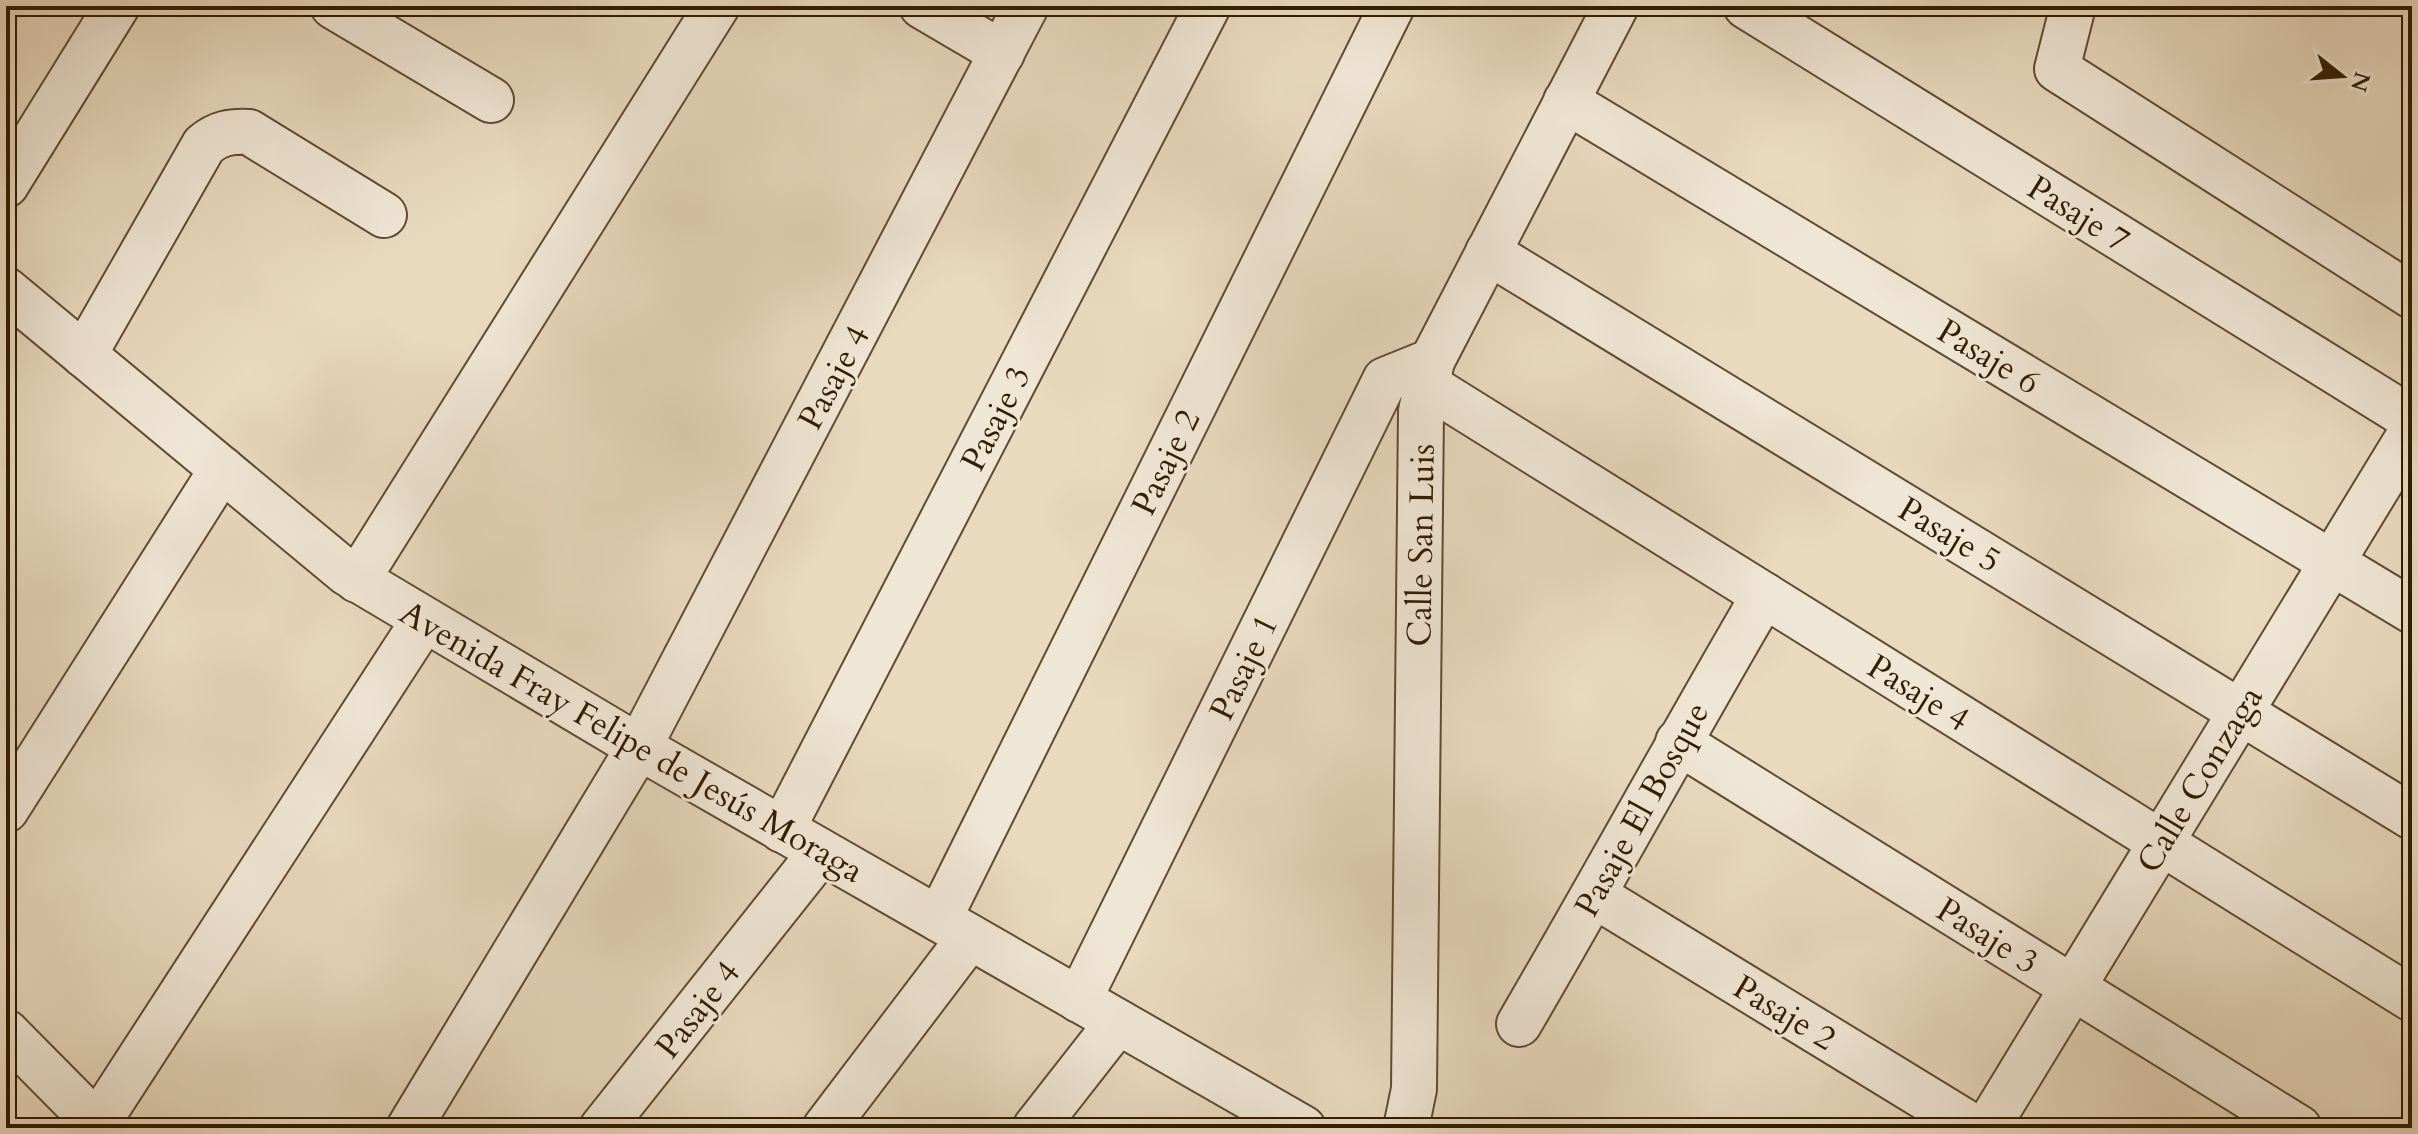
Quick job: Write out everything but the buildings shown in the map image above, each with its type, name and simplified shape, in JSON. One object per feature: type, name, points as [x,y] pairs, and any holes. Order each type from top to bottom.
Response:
[{"type":"street","points":[[6,185],[117,6]]},
{"type":"street","points":[[333,6],[491,100]]},
{"type":"street","points":[[357,580],[717,6]]},
{"type":"street","points":[[922,6],[1002,53]]},
{"type":"street","name":"Pasaje 4","points":[[409,1128],[639,747],[1026,6]]},
{"type":"street","name":"Pasaje 3","points":[[782,830],[1208,6]]},
{"type":"street","name":"Pasaje 2","points":[[955,928],[1392,6]]},
{"type":"street","name":"Calle San Luis","points":[[1406,1128],[1414,1089],[1421,411],[1429,373],[1616,6]]},
{"type":"street","name":"Pasaje 7","points":[[1746,6],[2403,417]]},
{"type":"street","points":[[2073,6],[2057,69],[2412,296]]},
{"type":"street","name":"Pasaje 6","points":[[1566,101],[2412,611]]},
{"type":"street","points":[[84,355],[204,145],[215,136],[235,131],[249,132],[384,215]]},
{"type":"street","name":"Pasaje 5","points":[[1488,252],[2412,817]]},
{"type":"street","name":"Avenida Fray Felipe de Jesús Moraga","points":[[11,307],[84,355],[357,580],[639,747],[1118,1022],[1275,1121]]},
{"type":"street","name":"Pasaje 4","points":[[1429,373],[1764,595],[2412,999]]},
{"type":"street","name":"Pasaje 1","points":[[1079,1000],[1385,380],[1429,373]]},
{"type":"street","name":"Calle Conzaga","points":[[1987,1128],[2332,563],[2403,417]]},
{"type":"street","points":[[6,810],[222,469]]},
{"type":"street","name":"Pasaje El Bosque","points":[[1519,1024],[1764,595]]},
{"type":"street","points":[[6,1032],[99,1126],[424,620]]},
{"type":"street","name":"Pasaje 3","points":[[1678,742],[2299,1128]]},
{"type":"street","name":"Pasaje 4","points":[[602,1128],[821,852]]},
{"type":"street","name":"Pasaje 2","points":[[1594,895],[1975,1128]]},
{"type":"street","points":[[825,1128],[955,928]]},
{"type":"street","points":[[1035,1128],[1118,1022]]}]
